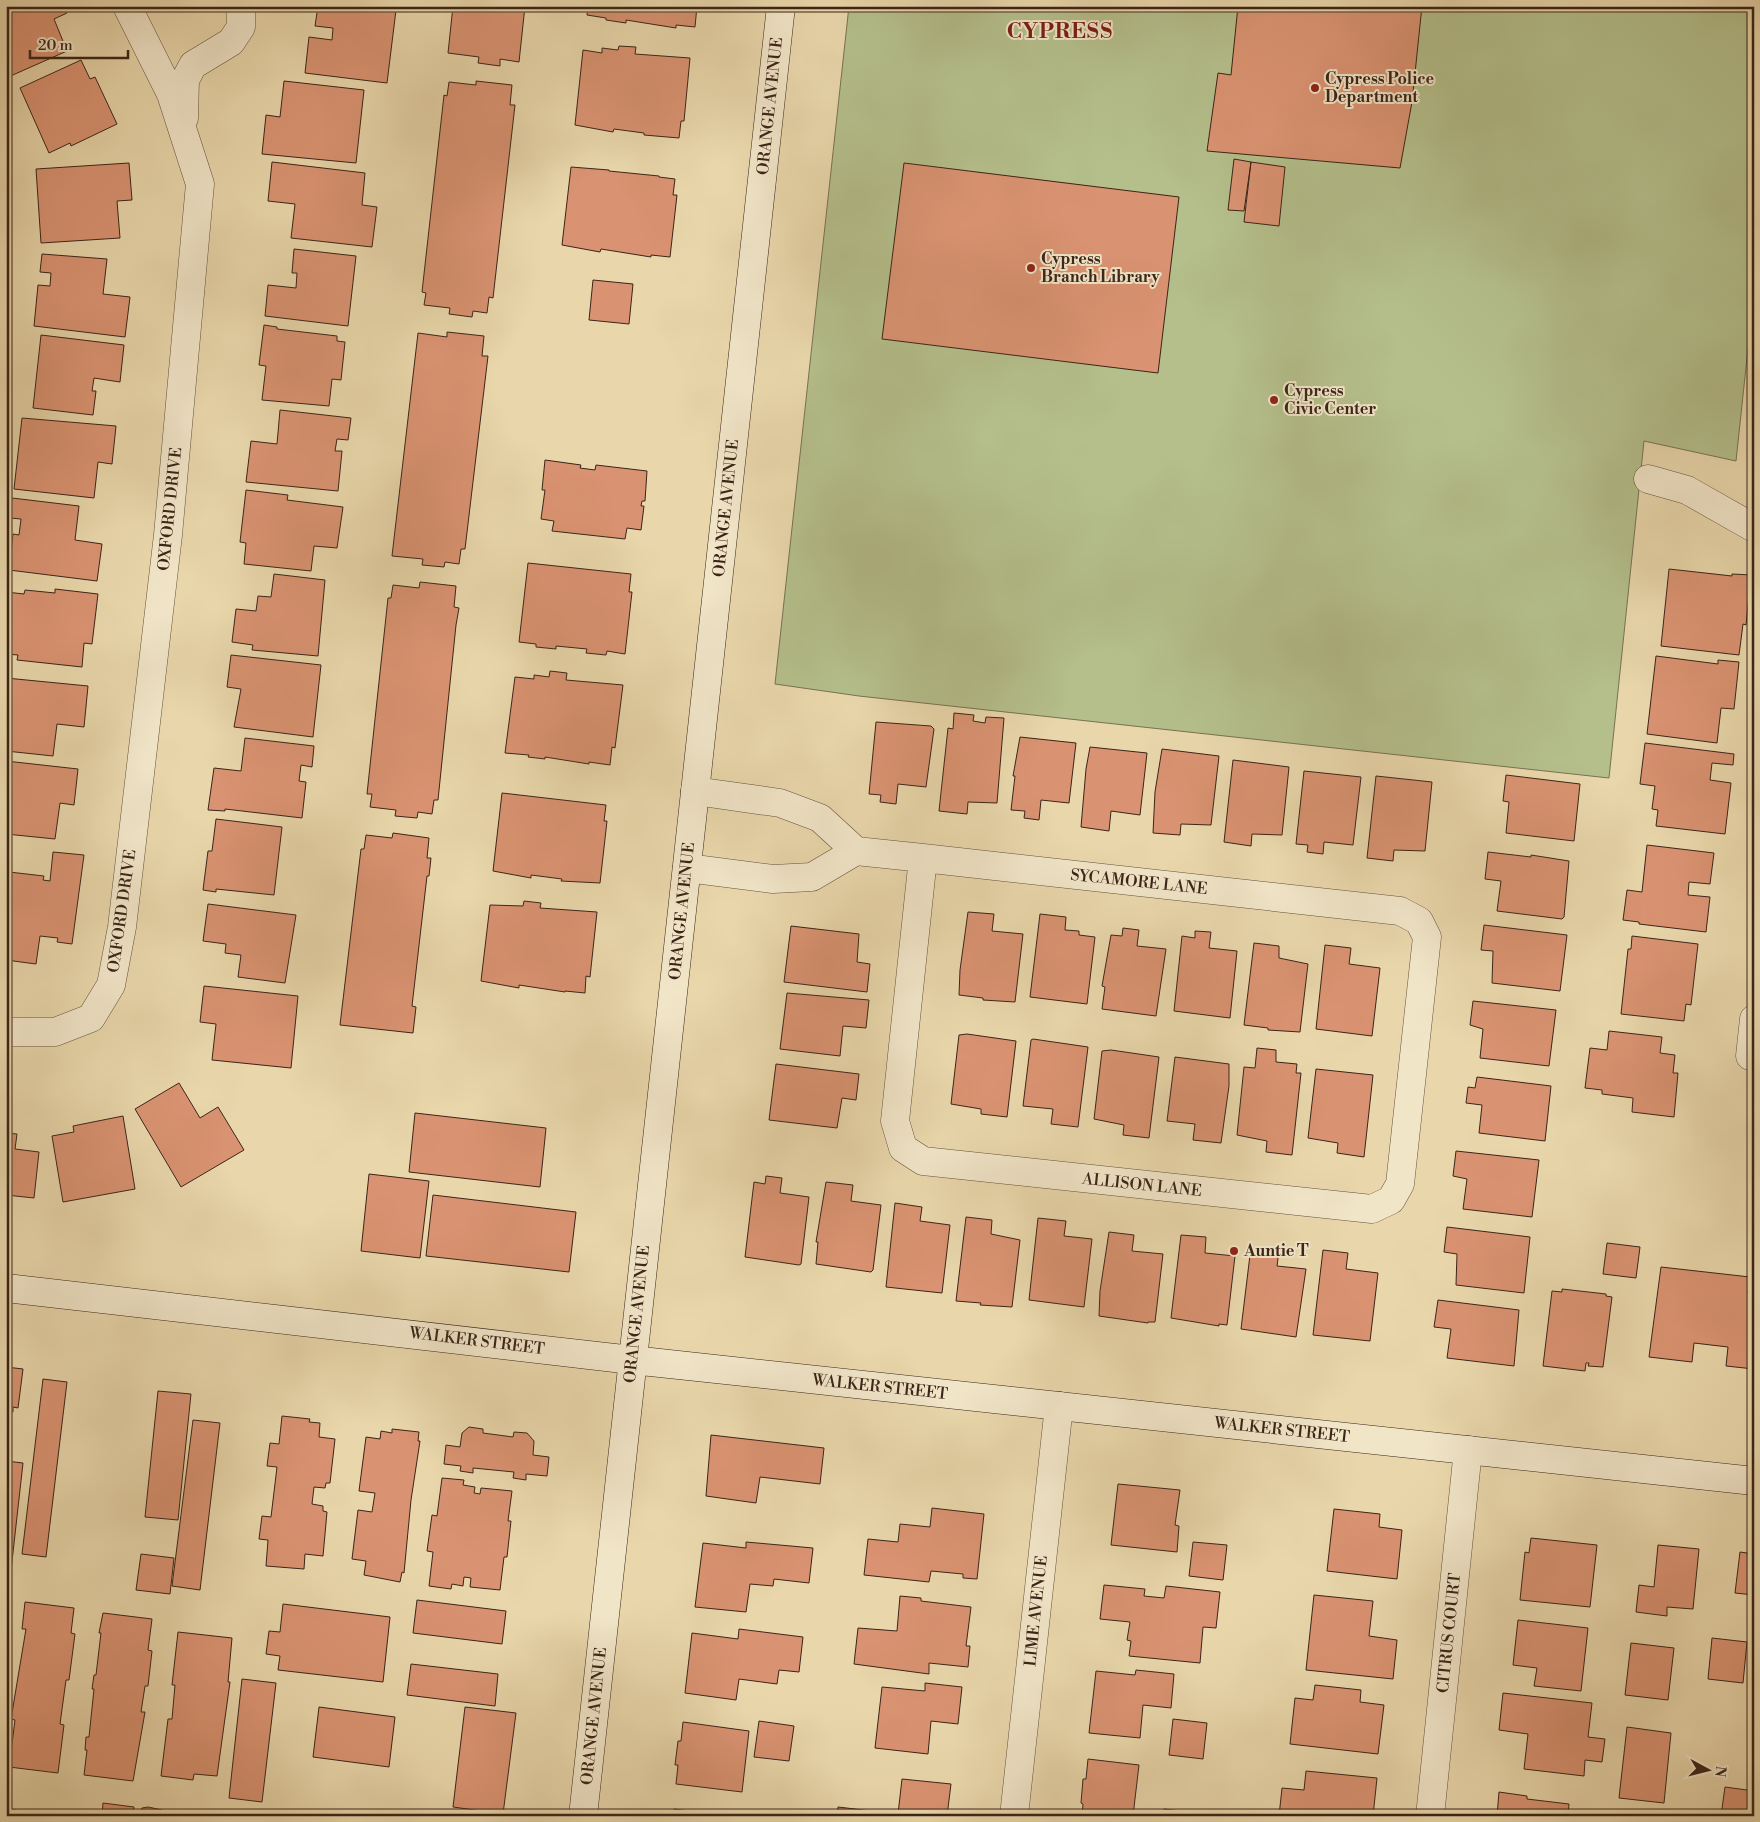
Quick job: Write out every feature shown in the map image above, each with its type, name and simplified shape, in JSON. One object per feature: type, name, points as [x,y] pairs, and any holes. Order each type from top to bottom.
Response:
[{"type":"street","name":"OXFORD DRIVE","points":[[6,1032],[55,1032],[91,1018],[111,985],[122,927],[168,535],[200,184],[170,94],[127,6]]},
{"type":"street","points":[[184,136],[185,80],[193,64],[231,42],[240,27],[240,6]]},
{"type":"street","name":"ORANGE AVENUE","points":[[583,1816],[781,6]]},
{"type":"street","points":[[1648,479],[1687,490],[1754,528]]},
{"type":"street","points":[[687,868],[773,879],[812,877],[856,850],[820,818],[780,803],[695,792]]},
{"type":"street","name":"SYCAMORE LANE","points":[[856,850],[1400,911],[1419,921]]},
{"type":"street","name":"ALLISON LANE","points":[[923,858],[895,1122],[903,1148],[923,1161],[1372,1209],[1391,1200],[1400,1184],[1426,938],[1419,921]]},
{"type":"street","points":[[1750,1056],[1754,1018]]},
{"type":"street","name":"WALKER STREET","points":[[6,1288],[632,1360],[1754,1481]]},
{"type":"street","name":"LIME AVENUE","points":[[1014,1816],[1059,1406]]},
{"type":"street","name":"CITRUS COURT","points":[[1430,1816],[1468,1450]]},
{"type":"green space","name":"Cypress Civic Center","points":[[849,6],[1754,6],[1754,292],[1736,461],[1644,441],[1609,778],[859,696],[775,684]]},
{"type":"building","points":[[6,6],[64,6],[67,13],[54,19],[67,51],[6,78]]},
{"type":"building","points":[[318,6],[369,6],[396,10],[387,83],[305,73],[309,37],[332,40],[333,28],[315,26]]},
{"type":"building","points":[[453,6],[525,6],[519,62],[500,59],[500,66],[478,63],[479,57],[448,53]]},
{"type":"building","points":[[588,6],[697,6],[695,27],[676,25],[676,28],[626,20],[626,23],[606,20],[606,18],[587,15]]},
{"type":"building","name":"Cypress Police Department","points":[[1238,6],[1422,6],[1412,102],[1400,168],[1207,151],[1218,73],[1231,75]]},
{"type":"building","points":[[619,46],[636,47],[635,54],[690,58],[684,121],[681,121],[679,138],[644,135],[644,133],[614,129],[613,132],[575,125],[583,50],[602,53],[602,48],[618,50]]},
{"type":"building","points":[[81,60],[90,79],[95,77],[117,124],[71,146],[70,143],[49,153],[20,88]]},
{"type":"building","points":[[284,81],[364,90],[356,163],[262,154],[266,115],[280,117]]},
{"type":"building","points":[[476,81],[512,85],[510,105],[515,105],[493,298],[489,297],[487,313],[473,311],[472,317],[449,314],[450,308],[424,305],[426,293],[422,292],[444,95],[447,96],[449,82],[476,85]]},
{"type":"building","points":[[1234,159],[1251,162],[1244,211],[1228,210]]},
{"type":"building","points":[[272,162],[365,173],[362,205],[377,207],[372,247],[291,238],[295,204],[268,201]]},
{"type":"building","points":[[1251,162],[1285,167],[1279,226],[1244,222]]},
{"type":"building","points":[[129,163],[132,200],[117,201],[120,238],[41,243],[36,169]]},
{"type":"building","name":"Cypress Branch Library","points":[[904,163],[1179,197],[1158,373],[882,339]]},
{"type":"building","points":[[571,167],[675,179],[673,195],[677,195],[670,257],[651,255],[651,257],[601,249],[600,252],[562,245]]},
{"type":"building","points":[[294,249],[356,256],[348,326],[265,316],[268,285],[296,288],[297,273],[292,273]]},
{"type":"building","points":[[42,254],[107,259],[103,294],[130,297],[125,337],[34,326],[38,285],[50,286],[51,273],[40,272]]},
{"type":"building","points":[[593,280],[633,284],[629,324],[589,320]]},
{"type":"building","points":[[264,325],[277,327],[277,329],[337,336],[337,341],[345,342],[341,380],[332,379],[329,406],[262,400],[266,366],[259,365]]},
{"type":"building","points":[[447,332],[484,336],[482,356],[488,356],[465,549],[461,549],[459,564],[445,562],[444,567],[422,565],[423,559],[392,556],[418,333],[447,337]]},
{"type":"building","points":[[41,335],[124,345],[120,382],[94,378],[92,391],[96,391],[93,415],[33,408]]},
{"type":"building","points":[[280,410],[351,418],[348,440],[337,439],[335,451],[342,451],[338,491],[246,482],[251,441],[277,444]]},
{"type":"building","points":[[22,418],[116,426],[112,464],[98,462],[94,498],[14,489]]},
{"type":"building","points":[[545,460],[581,465],[580,468],[595,470],[596,465],[647,471],[645,501],[642,501],[641,506],[644,506],[641,530],[627,528],[625,539],[552,531],[554,521],[541,519],[545,490],[542,490]]},
{"type":"building","points":[[246,490],[288,495],[287,500],[343,507],[337,548],[314,546],[311,571],[244,564],[246,543],[240,542]]},
{"type":"building","points":[[12,498],[79,506],[75,540],[102,544],[97,581],[9,570],[13,534],[19,535],[21,519],[10,518]]},
{"type":"building","points":[[528,563],[631,574],[629,592],[632,592],[625,654],[607,651],[606,655],[586,653],[587,649],[556,646],[556,649],[536,647],[536,644],[519,642]]},
{"type":"building","points":[[1669,569],[1732,576],[1732,574],[1751,575],[1746,625],[1743,624],[1739,655],[1661,646]]},
{"type":"building","points":[[274,574],[325,580],[318,656],[252,650],[253,645],[232,642],[236,609],[256,611],[258,596],[271,597]]},
{"type":"building","points":[[420,582],[456,586],[454,607],[459,608],[438,800],[434,800],[432,814],[418,812],[417,818],[395,816],[396,810],[370,807],[372,794],[367,794],[388,598],[391,598],[393,585],[419,588]]},
{"type":"building","points":[[55,589],[98,594],[92,644],[84,643],[82,667],[17,660],[18,655],[6,654],[6,592],[24,594],[25,590],[55,593]]},
{"type":"building","points":[[231,655],[321,665],[313,737],[234,727],[241,689],[227,687]]},
{"type":"building","points":[[1656,656],[1718,664],[1718,660],[1739,662],[1734,709],[1721,708],[1717,743],[1647,734]]},
{"type":"building","points":[[550,671],[567,673],[566,680],[623,685],[615,748],[612,747],[610,765],[505,753],[515,677],[534,679],[534,675],[549,677]]},
{"type":"building","points":[[6,678],[88,686],[84,727],[57,724],[53,756],[6,751]]},
{"type":"building","points":[[954,713],[974,715],[973,721],[985,723],[986,717],[1004,718],[997,803],[968,802],[967,814],[939,811],[948,728],[953,729]]},
{"type":"building","points":[[876,722],[931,726],[934,729],[926,787],[898,784],[896,804],[880,802],[881,795],[869,794]]},
{"type":"building","points":[[1020,737],[1076,743],[1069,803],[1041,800],[1039,820],[1024,818],[1025,811],[1011,810],[1015,776],[1013,776]]},
{"type":"building","points":[[245,738],[314,746],[312,767],[301,765],[299,781],[306,782],[302,818],[225,809],[225,811],[208,810],[214,768],[241,771]]},
{"type":"building","points":[[1645,743],[1734,754],[1733,765],[1712,763],[1710,780],[1731,783],[1725,834],[1656,826],[1658,810],[1652,809],[1655,786],[1640,784]]},
{"type":"building","points":[[1090,747],[1147,753],[1140,815],[1111,811],[1109,831],[1081,827],[1086,769]]},
{"type":"building","points":[[1162,749],[1219,756],[1211,825],[1181,824],[1180,835],[1153,833],[1155,792]]},
{"type":"building","points":[[1233,760],[1289,767],[1282,835],[1252,834],[1251,846],[1224,842]]},
{"type":"building","points":[[6,761],[78,769],[74,805],[60,803],[55,839],[6,834]]},
{"type":"building","points":[[1304,771],[1361,777],[1353,845],[1324,842],[1323,854],[1307,852],[1308,845],[1296,844]]},
{"type":"building","points":[[1506,775],[1580,784],[1574,841],[1506,833],[1509,802],[1503,801]]},
{"type":"building","points":[[1376,776],[1432,782],[1425,851],[1394,850],[1393,861],[1367,858]]},
{"type":"building","points":[[502,793],[606,805],[604,821],[607,821],[600,883],[561,881],[562,879],[531,875],[531,878],[493,871]]},
{"type":"building","points":[[216,819],[282,827],[274,895],[216,889],[216,892],[203,890],[208,851],[212,851]]},
{"type":"building","points":[[393,833],[429,838],[427,858],[431,858],[429,876],[427,876],[412,1006],[416,1007],[413,1033],[340,1025],[361,849],[364,849],[366,835],[392,838]]},
{"type":"building","points":[[1647,845],[1714,853],[1710,884],[1689,882],[1688,895],[1710,897],[1706,932],[1639,924],[1639,922],[1623,920],[1627,890],[1642,892]]},
{"type":"building","points":[[53,852],[84,855],[72,944],[57,942],[58,938],[40,936],[36,964],[6,960],[6,899],[9,872],[44,876],[43,880],[50,881]]},
{"type":"building","points":[[1488,852],[1531,857],[1531,855],[1569,861],[1564,917],[1562,919],[1497,911],[1501,881],[1485,879]]},
{"type":"building","points":[[524,901],[541,903],[540,908],[597,912],[590,977],[586,976],[585,993],[519,985],[519,988],[481,981],[490,905],[523,906]]},
{"type":"building","points":[[208,904],[296,915],[285,983],[238,977],[241,955],[225,953],[226,944],[203,941]]},
{"type":"building","points":[[968,912],[994,914],[992,931],[1023,934],[1015,1002],[983,1000],[983,998],[959,995],[960,970]]},
{"type":"building","points":[[1040,914],[1066,917],[1065,930],[1079,931],[1079,935],[1095,937],[1087,1004],[1030,997]]},
{"type":"building","points":[[1484,925],[1567,935],[1560,991],[1492,983],[1493,951],[1481,950]]},
{"type":"building","points":[[791,926],[859,934],[857,962],[870,964],[867,992],[784,982]]},
{"type":"building","points":[[1123,928],[1139,930],[1137,946],[1166,949],[1156,1016],[1102,1009],[1105,987],[1102,986],[1111,935],[1122,936]]},
{"type":"building","points":[[1195,931],[1211,932],[1209,948],[1237,951],[1230,1018],[1174,1011],[1182,936],[1195,938]]},
{"type":"building","points":[[1632,936],[1698,944],[1691,1005],[1686,1004],[1684,1021],[1621,1014],[1628,949],[1631,949]]},
{"type":"building","points":[[1254,943],[1279,946],[1279,958],[1308,964],[1300,1032],[1268,1030],[1268,1028],[1244,1025]]},
{"type":"building","points":[[1325,945],[1351,948],[1349,964],[1380,968],[1372,1036],[1316,1029]]},
{"type":"building","points":[[204,986],[298,996],[291,1068],[212,1060],[216,1024],[200,1022]]},
{"type":"building","points":[[787,993],[869,1000],[866,1028],[843,1026],[840,1056],[780,1049]]},
{"type":"building","points":[[1473,1001],[1556,1010],[1549,1066],[1480,1058],[1483,1029],[1470,1025]]},
{"type":"building","points":[[1609,1031],[1662,1037],[1660,1053],[1675,1055],[1673,1073],[1678,1073],[1674,1117],[1632,1112],[1633,1098],[1602,1094],[1602,1090],[1585,1088],[1590,1048],[1607,1050]]},
{"type":"building","points":[[967,1034],[1016,1041],[1007,1117],[981,1114],[981,1109],[951,1104],[959,1035]]},
{"type":"building","points":[[1031,1040],[1088,1047],[1078,1127],[1051,1124],[1053,1109],[1023,1106]]},
{"type":"building","points":[[1257,1048],[1276,1050],[1276,1062],[1297,1064],[1296,1073],[1301,1073],[1292,1155],[1266,1152],[1267,1141],[1237,1135],[1244,1067],[1255,1068]]},
{"type":"building","points":[[1111,1050],[1159,1057],[1149,1138],[1123,1135],[1124,1125],[1094,1119],[1102,1051]]},
{"type":"building","points":[[1175,1057],[1229,1064],[1229,1086],[1221,1143],[1193,1140],[1195,1124],[1167,1121]]},
{"type":"building","points":[[776,1064],[859,1074],[856,1100],[842,1098],[837,1128],[769,1120]]},
{"type":"building","points":[[1316,1069],[1373,1075],[1364,1157],[1337,1153],[1338,1143],[1308,1138]]},
{"type":"building","points":[[1477,1077],[1551,1086],[1545,1141],[1479,1133],[1482,1105],[1466,1103],[1468,1087],[1475,1088]]},
{"type":"building","points":[[179,1083],[200,1118],[218,1107],[244,1150],[181,1187],[135,1109]]},
{"type":"building","points":[[415,1113],[546,1128],[540,1187],[409,1172]]},
{"type":"building","points":[[123,1116],[135,1189],[63,1202],[52,1136],[74,1132],[73,1126]]},
{"type":"building","points":[[6,1133],[17,1134],[15,1149],[39,1152],[34,1198],[6,1195]]},
{"type":"building","points":[[1456,1151],[1539,1160],[1532,1217],[1463,1209],[1467,1179],[1453,1176]]},
{"type":"building","points":[[369,1174],[429,1181],[420,1258],[361,1251]]},
{"type":"building","points":[[766,1176],[782,1178],[780,1193],[809,1197],[801,1264],[799,1265],[745,1257],[754,1182],[765,1184]]},
{"type":"building","points":[[826,1182],[853,1185],[851,1201],[881,1205],[873,1270],[871,1272],[816,1264],[818,1242],[816,1242]]},
{"type":"building","points":[[433,1195],[576,1212],[569,1272],[426,1256]]},
{"type":"building","points":[[895,1203],[922,1207],[920,1221],[950,1225],[942,1293],[886,1287]]},
{"type":"building","points":[[966,1217],[992,1220],[991,1234],[1020,1240],[1012,1307],[956,1301]]},
{"type":"building","points":[[1038,1218],[1066,1221],[1064,1236],[1092,1239],[1084,1307],[1029,1300]]},
{"type":"building","points":[[1447,1227],[1530,1237],[1524,1293],[1456,1285],[1457,1254],[1444,1252]]},
{"type":"building","points":[[1109,1232],[1134,1235],[1132,1251],[1163,1254],[1155,1322],[1148,1323],[1099,1316],[1100,1291]]},
{"type":"building","points":[[1181,1235],[1206,1237],[1205,1253],[1235,1256],[1227,1325],[1219,1324],[1219,1326],[1171,1318]]},
{"type":"building","points":[[1607,1243],[1640,1247],[1636,1278],[1603,1274]]},
{"type":"building","points":[[1263,1249],[1279,1251],[1277,1266],[1306,1269],[1296,1337],[1241,1329],[1250,1255],[1262,1256]]},
{"type":"building","points":[[1323,1250],[1348,1253],[1346,1269],[1378,1273],[1370,1341],[1313,1335]]},
{"type":"building","points":[[1661,1267],[1750,1277],[1748,1294],[1754,1294],[1754,1369],[1726,1366],[1728,1347],[1694,1343],[1692,1362],[1649,1357]]},
{"type":"building","points":[[1562,1289],[1606,1294],[1606,1296],[1612,1297],[1603,1367],[1588,1366],[1589,1363],[1586,1363],[1585,1371],[1543,1366],[1552,1291],[1562,1292]]},
{"type":"building","points":[[1438,1300],[1519,1310],[1514,1366],[1447,1358],[1451,1329],[1434,1327]]},
{"type":"building","points":[[6,1367],[23,1369],[18,1408],[13,1407],[13,1412],[6,1411]]},
{"type":"building","points":[[43,1379],[67,1382],[46,1557],[22,1554]]},
{"type":"building","points":[[158,1391],[191,1394],[178,1520],[145,1517]]},
{"type":"building","points":[[282,1416],[310,1419],[309,1422],[320,1423],[319,1437],[335,1439],[330,1483],[326,1483],[325,1488],[314,1487],[312,1504],[323,1506],[323,1511],[327,1512],[323,1556],[305,1554],[304,1569],[266,1566],[268,1540],[259,1539],[262,1516],[271,1517],[277,1467],[267,1466],[270,1443],[279,1444]]},
{"type":"building","points":[[193,1420],[220,1423],[200,1590],[172,1586]]},
{"type":"building","points":[[469,1427],[483,1429],[483,1433],[513,1437],[514,1432],[527,1433],[534,1441],[533,1455],[549,1457],[547,1476],[526,1474],[526,1480],[513,1478],[514,1472],[473,1468],[473,1473],[460,1471],[461,1466],[444,1464],[446,1445],[460,1447],[462,1433]]},
{"type":"building","points":[[392,1429],[419,1432],[418,1441],[420,1441],[411,1500],[404,1573],[402,1572],[400,1582],[364,1575],[366,1561],[352,1559],[358,1510],[372,1512],[375,1493],[359,1491],[366,1437],[380,1439],[381,1431],[392,1433]]},
{"type":"building","points":[[711,1435],[824,1448],[820,1484],[760,1477],[756,1503],[706,1496]]},
{"type":"building","points":[[6,1461],[23,1463],[6,1615]]},
{"type":"building","points":[[442,1478],[464,1480],[463,1485],[475,1487],[474,1493],[480,1494],[481,1488],[512,1491],[508,1521],[511,1521],[507,1557],[504,1557],[500,1590],[470,1587],[471,1578],[464,1577],[463,1586],[452,1584],[451,1589],[429,1586],[433,1552],[427,1551],[432,1515],[437,1516]]},
{"type":"building","points":[[1118,1484],[1180,1490],[1175,1525],[1179,1526],[1177,1552],[1111,1545]]},
{"type":"building","points":[[932,1508],[984,1514],[977,1579],[963,1578],[963,1574],[931,1571],[929,1582],[864,1575],[868,1539],[898,1542],[900,1524],[930,1527]]},
{"type":"building","points":[[1334,1509],[1380,1514],[1379,1527],[1402,1530],[1397,1579],[1327,1571]]},
{"type":"building","points":[[1531,1538],[1597,1545],[1590,1607],[1520,1600],[1525,1552],[1529,1553]]},
{"type":"building","points":[[746,1542],[813,1548],[809,1583],[774,1579],[773,1586],[750,1584],[746,1612],[695,1607],[703,1543],[746,1548]]},
{"type":"building","points":[[1193,1542],[1227,1545],[1223,1580],[1189,1576]]},
{"type":"building","points":[[1658,1545],[1699,1549],[1693,1609],[1667,1607],[1667,1616],[1636,1612],[1639,1585],[1654,1587]]},
{"type":"building","points":[[1740,1552],[1754,1554],[1754,1595],[1735,1593]]},
{"type":"building","points":[[141,1554],[174,1558],[170,1594],[136,1590]]},
{"type":"building","points":[[1104,1585],[1145,1589],[1144,1596],[1164,1598],[1166,1586],[1220,1592],[1216,1628],[1203,1627],[1200,1663],[1129,1656],[1131,1641],[1127,1640],[1130,1622],[1100,1619]]},
{"type":"building","points":[[1314,1595],[1373,1601],[1369,1636],[1397,1640],[1393,1679],[1306,1670]]},
{"type":"building","points":[[900,1596],[921,1598],[921,1601],[971,1607],[966,1646],[970,1646],[968,1667],[929,1663],[929,1674],[854,1664],[858,1628],[897,1631]]},
{"type":"building","points":[[417,1600],[506,1611],[502,1644],[413,1633]]},
{"type":"building","points":[[25,1602],[74,1608],[71,1633],[75,1634],[69,1680],[66,1680],[60,1724],[64,1725],[58,1773],[9,1767],[15,1720],[11,1719],[26,1629],[22,1629]]},
{"type":"building","points":[[283,1604],[390,1617],[383,1682],[278,1670],[280,1656],[266,1654],[269,1631],[280,1632]]},
{"type":"building","points":[[103,1613],[152,1619],[148,1650],[152,1651],[148,1686],[145,1686],[141,1712],[145,1712],[133,1781],[84,1775],[87,1750],[85,1750],[86,1737],[89,1737],[94,1689],[92,1689],[94,1675],[96,1675],[101,1633],[99,1633]]},
{"type":"building","points":[[1518,1620],[1588,1628],[1581,1691],[1534,1686],[1537,1668],[1513,1665]]},
{"type":"building","points":[[739,1629],[803,1637],[799,1672],[779,1670],[777,1684],[739,1679],[736,1700],[685,1693],[692,1633],[738,1639]]},
{"type":"building","points":[[178,1632],[232,1638],[228,1682],[230,1682],[217,1776],[194,1774],[193,1780],[161,1776],[168,1719],[172,1719],[175,1685],[172,1685]]},
{"type":"building","points":[[1712,1638],[1747,1642],[1743,1683],[1708,1679]]},
{"type":"building","points":[[1631,1643],[1674,1648],[1668,1700],[1625,1695]]},
{"type":"building","points":[[411,1664],[498,1674],[495,1706],[407,1695]]},
{"type":"building","points":[[1136,1670],[1174,1674],[1171,1708],[1143,1705],[1140,1738],[1089,1733],[1096,1671],[1135,1675]]},
{"type":"building","points":[[242,1679],[276,1683],[262,1802],[229,1798]]},
{"type":"building","points":[[925,1683],[962,1687],[958,1724],[931,1721],[928,1754],[875,1748],[882,1687],[925,1691]]},
{"type":"building","points":[[1315,1685],[1361,1690],[1360,1702],[1384,1705],[1378,1754],[1290,1744],[1295,1698],[1313,1700]]},
{"type":"building","points":[[1503,1693],[1592,1703],[1588,1737],[1605,1739],[1602,1762],[1585,1760],[1584,1776],[1524,1769],[1528,1734],[1499,1730]]},
{"type":"building","points":[[319,1707],[395,1717],[389,1767],[313,1757]]},
{"type":"building","points":[[465,1707],[516,1713],[503,1814],[453,1807]]},
{"type":"building","points":[[1173,1719],[1207,1723],[1203,1759],[1169,1755]]},
{"type":"building","points":[[759,1721],[794,1726],[789,1761],[754,1757]]},
{"type":"building","points":[[683,1722],[749,1731],[742,1792],[676,1784],[678,1765],[675,1765],[678,1741],[681,1741]]},
{"type":"building","points":[[1627,1727],[1671,1733],[1664,1803],[1619,1798]]},
{"type":"building","points":[[1088,1759],[1139,1765],[1133,1816],[1082,1816],[1083,1779],[1086,1779]]},
{"type":"building","points":[[1306,1771],[1377,1778],[1373,1816],[1279,1816],[1282,1788],[1304,1790]]},
{"type":"building","points":[[902,1779],[951,1784],[947,1816],[877,1816],[878,1812],[898,1814]]},
{"type":"building","points":[[1725,1787],[1754,1791],[1754,1816],[1721,1816]]},
{"type":"building","points":[[1499,1792],[1527,1796],[1527,1799],[1569,1804],[1568,1816],[1497,1816]]},
{"type":"building","points":[[103,1803],[134,1807],[133,1816],[102,1816]]},
{"type":"building","points":[[148,1807],[162,1810],[161,1816],[141,1816],[142,1808]]},
{"type":"building","points":[[838,1807],[872,1811],[871,1816],[837,1816]]},
{"type":"building","points":[[6,1809],[54,1815],[54,1816],[6,1816]]},
{"type":"building","points":[[674,1809],[721,1816],[670,1816],[673,1814]]},
{"type":"building","points":[[1164,1809],[1197,1813],[1197,1816],[1163,1816]]},
{"type":"building","points":[[1607,1813],[1634,1816],[1607,1816]]},
{"type":"place","name":"Cypress Police Department","points":[[1315,88]]},
{"type":"place","name":"Cypress Branch Library","points":[[1031,268]]},
{"type":"place","name":"Cypress Civic Center","points":[[1274,400]]},
{"type":"place","name":"Auntie T","points":[[1234,1251]]},
{"type":"district","name":"CYPRESS","points":[[1060,32]]}]
